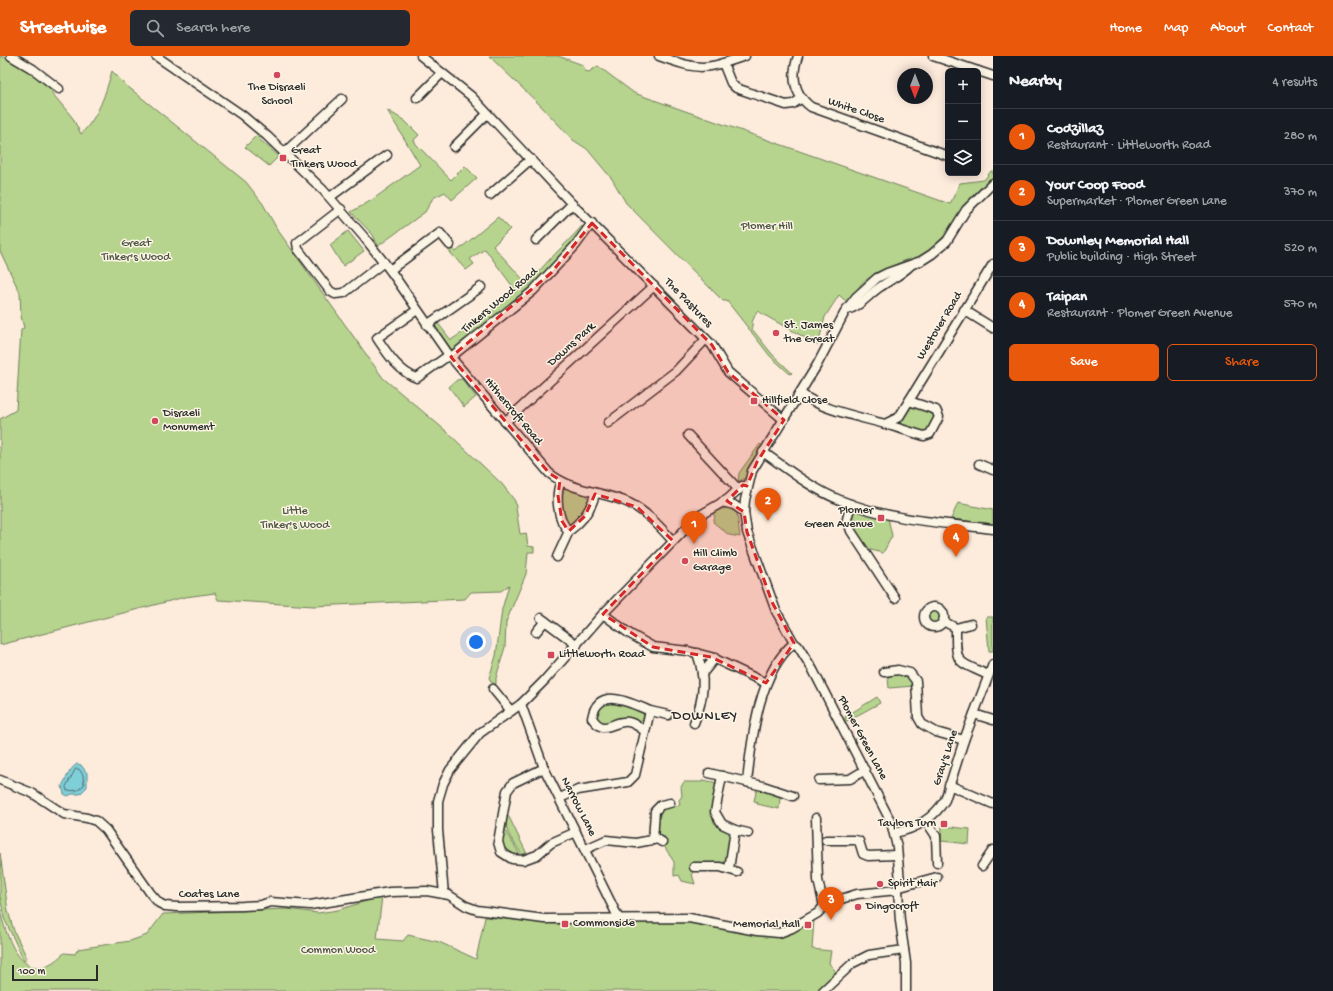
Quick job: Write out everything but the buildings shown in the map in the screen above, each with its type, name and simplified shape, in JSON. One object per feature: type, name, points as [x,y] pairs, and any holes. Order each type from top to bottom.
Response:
[{"type":"street","points":[[11,56],[33,69],[59,89]]},
{"type":"street","name":"Hithercroft Road","points":[[156,56],[242,115],[267,136],[330,197],[384,262],[450,356],[549,472],[561,481],[636,507],[649,516],[673,541]]},
{"type":"street","name":"The Pastures","points":[[421,56],[465,90],[572,204],[712,345],[728,372],[784,420]]},
{"type":"street","points":[[659,56],[694,68],[704,68],[745,56]]},
{"type":"street","name":"White Close","points":[[798,56],[794,66],[794,80],[802,98],[812,107],[945,155]]},
{"type":"street","points":[[932,56],[969,68]]},
{"type":"street","points":[[723,63],[731,83],[736,88],[786,105],[793,104],[802,98]]},
{"type":"street","points":[[981,72],[993,76]]},
{"type":"street","points":[[417,98],[442,73]]},
{"type":"street","points":[[284,153],[342,99]]},
{"type":"street","points":[[454,147],[487,114]]},
{"type":"street","points":[[330,197],[387,155]]},
{"type":"street","points":[[490,195],[531,159]]},
{"type":"street","points":[[937,877],[899,888],[857,894],[835,900],[824,906],[818,913],[792,928],[779,933],[757,931],[689,918],[522,918],[477,910],[444,894],[438,800],[443,784],[450,770],[480,733],[520,704],[577,645],[603,614],[696,518],[722,502],[742,486],[747,486],[752,471],[800,393],[846,310],[856,297],[877,278],[932,254],[947,241],[966,210],[993,183]]},
{"type":"street","points":[[536,240],[572,204]]},
{"type":"street","points":[[340,210],[297,243],[298,249],[330,291],[335,294],[344,292],[384,262]]},
{"type":"street","name":"Tinkers Wood Road","points":[[450,356],[534,291],[575,246],[592,223]]},
{"type":"street","points":[[390,270],[440,233],[450,246]]},
{"type":"street","name":"Westover Road","points":[[885,424],[899,416],[993,264]]},
{"type":"street","name":"Downs Park","points":[[505,422],[654,286]]},
{"type":"street","points":[[427,325],[481,287]]},
{"type":"street","points":[[417,310],[377,338],[388,355],[400,367],[417,378],[450,356]]},
{"type":"street","points":[[964,310],[993,328]]},
{"type":"street","points":[[608,423],[676,371],[706,339]]},
{"type":"street","points":[[800,393],[810,401],[924,436],[930,434],[939,418],[936,410],[909,401]]},
{"type":"street","points":[[688,435],[738,490]]},
{"type":"street","points":[[763,452],[814,487],[851,504],[900,517],[993,529]]},
{"type":"street","points":[[979,464],[993,470]]},
{"type":"street","points":[[561,481],[558,496],[562,521],[570,531]]},
{"type":"street","name":"Plomer Green Lane","points":[[747,486],[744,512],[747,532],[769,595],[794,643],[803,652],[865,770],[885,809],[894,833],[897,855],[900,921],[904,950],[906,991]]},
{"type":"street","points":[[557,557],[570,531],[590,510],[595,494]]},
{"type":"street","points":[[722,502],[734,506],[744,512]]},
{"type":"street","points":[[851,504],[847,519],[851,531],[895,598]]},
{"type":"street","points":[[603,614],[630,634],[653,647],[697,653],[715,658],[766,684]]},
{"type":"street","points":[[536,632],[543,619],[577,645]]},
{"type":"street","points":[[944,621],[956,628],[971,624]]},
{"type":"street","points":[[956,628],[957,657],[964,664],[988,675]]},
{"type":"street","points":[[747,782],[758,712],[766,684],[780,659],[794,643]]},
{"type":"street","points":[[694,723],[703,698],[702,674],[697,653]]},
{"type":"street","points":[[702,674],[715,658]]},
{"type":"street","name":"Gray's Lane","points":[[894,833],[909,829],[926,821],[939,808],[944,800],[964,740],[993,664]]},
{"type":"street","points":[[884,672],[898,670],[910,673],[916,681],[918,716],[922,724],[936,732],[964,740]]},
{"type":"street","points":[[493,689],[511,711]]},
{"type":"street","points":[[645,731],[628,722],[622,722],[606,728],[601,727],[592,718],[593,710],[603,701],[615,698],[650,711],[668,714]]},
{"type":"street","name":"Narrow Lane","points":[[520,704],[544,768],[586,849],[619,919]]},
{"type":"street","points":[[560,798],[578,790],[621,784],[633,778],[636,772],[650,711]]},
{"type":"street","points":[[974,714],[993,720]]},
{"type":"street","points":[[544,768],[513,783],[507,791],[498,842],[501,852],[512,859],[523,860],[537,855],[551,843],[576,832]]},
{"type":"street","points":[[823,782],[850,779],[865,770]]},
{"type":"street","points":[[709,773],[747,782],[793,796]]},
{"type":"street","points":[[722,776],[716,812],[722,824],[735,830],[748,833]]},
{"type":"street","name":"Coates Lane","points":[[0,780],[32,793],[64,814],[96,821],[106,830],[158,903],[165,906],[243,906],[261,905],[270,902],[310,905],[390,892],[427,891],[444,894]]},
{"type":"street","points":[[949,786],[993,804]]},
{"type":"street","points":[[653,840],[655,812],[661,805],[670,803]]},
{"type":"street","points":[[816,818],[818,880],[824,906]]},
{"type":"street","points":[[926,821],[936,836],[937,863]]},
{"type":"street","points":[[729,869],[735,830]]},
{"type":"street","points":[[586,849],[606,840],[636,842],[653,840],[662,842]]},
{"type":"street","points":[[826,840],[856,840],[861,845],[863,854],[868,856],[897,855]]},
{"type":"street","points":[[982,866],[993,850]]},
{"type":"street","points":[[694,868],[720,867],[737,872]]},
{"type":"street","points":[[823,991],[853,963],[869,955],[904,950]]},
{"type":"highlighted area","points":[[592,223],[712,345],[728,372],[784,420],[757,462],[747,486],[743,485],[727,501],[744,512],[747,532],[772,602],[794,643],[766,683],[711,657],[653,647],[603,614],[673,541],[637,507],[595,494],[585,516],[569,531],[562,521],[558,496],[560,480],[549,473],[451,357],[551,273]]},
{"type":"green space","points":[[0,56],[17,61],[52,86],[52,93],[72,117],[81,134],[97,112],[104,97],[112,71],[127,86],[246,182],[263,204],[277,229],[383,378],[446,431],[502,484],[515,501],[520,534],[526,533],[528,546],[534,547],[534,552],[528,552],[526,574],[506,622],[505,647],[496,678],[496,684],[492,683],[489,678],[496,656],[502,609],[509,585],[501,591],[471,592],[465,599],[314,606],[218,600],[215,593],[185,597],[0,645],[0,419],[16,410],[21,330],[24,328],[21,316],[20,293],[0,251]]},
{"type":"green space","name":"Plomer Hill","points":[[489,56],[558,56],[583,65],[585,71],[589,72],[598,66],[634,93],[950,204],[960,183],[984,180],[991,171],[993,171],[993,178],[965,206],[946,234],[922,256],[904,261],[876,273],[862,283],[848,303],[839,295],[825,317],[818,345],[757,311],[752,322],[752,329],[772,354],[792,373],[790,374],[770,356],[727,301],[723,301],[626,203],[612,179],[587,149],[573,140],[541,106]]},
{"type":"green space","points":[[387,110],[405,121],[419,135],[414,140],[416,144],[451,180],[465,166],[477,178],[452,200],[445,192],[433,198],[425,212],[378,246],[373,235],[351,212],[372,200],[420,165]]},
{"type":"green space","points":[[257,135],[260,140],[279,156],[269,166],[245,147]]},
{"type":"green space","points":[[498,217],[510,229],[493,246],[528,285],[547,262],[582,226],[584,228],[541,281],[454,350],[447,349],[433,328],[437,322],[451,340],[472,326],[516,291],[485,249],[470,259],[474,264],[466,270],[448,250],[452,247],[456,252]]},
{"type":"green space","points":[[348,231],[364,251],[343,266],[330,245]]},
{"type":"green space","points":[[462,379],[476,397],[464,407],[449,387],[457,380]]},
{"type":"green space","points":[[911,405],[932,410],[936,415],[926,433],[901,427],[901,418],[904,412]]},
{"type":"green space","points":[[760,444],[763,447],[745,478],[738,482],[739,473]]},
{"type":"green space","points":[[567,487],[585,495],[589,502],[585,511],[571,526],[568,526],[563,520],[560,490]]},
{"type":"green space","points":[[958,503],[993,510],[993,524],[951,519]]},
{"type":"green space","points":[[730,508],[737,513],[740,537],[729,535],[713,522],[715,516],[711,513],[721,509]]},
{"type":"green space","points":[[859,510],[888,518],[892,536],[883,553],[867,549],[851,523],[851,514]]},
{"type":"green space","points":[[934,610],[940,612],[942,618],[940,624],[934,626],[928,624],[926,618],[928,612]]},
{"type":"green space","points":[[986,617],[993,617],[993,651],[989,651]]},
{"type":"green space","points":[[904,674],[911,679],[914,686],[889,688],[888,678],[891,675]]},
{"type":"green space","points":[[877,697],[880,703],[845,722],[845,717]]},
{"type":"green space","points":[[609,699],[643,711],[644,718],[639,722],[626,718],[604,725],[597,723],[594,712]]},
{"type":"green space","points":[[703,780],[718,783],[712,812],[714,823],[732,833],[727,862],[694,869],[692,874],[695,884],[682,881],[679,875],[674,876],[674,862],[664,846],[665,837],[657,836],[657,815],[663,809],[680,805],[679,800],[682,796],[681,787],[684,782],[702,782]]},
{"type":"green space","points":[[757,788],[779,796],[779,809],[757,804],[758,802],[754,801]]},
{"type":"green space","points":[[507,815],[527,854],[522,855],[510,836],[506,822]]},
{"type":"green space","points":[[942,826],[970,829],[969,844],[941,841]]},
{"type":"green space","points":[[504,827],[507,835],[520,856],[505,850],[501,844]]},
{"type":"green space","points":[[0,853],[8,911],[14,931],[27,958],[24,961],[4,918],[0,896]]},
{"type":"green space","name":"Common Wood","points":[[382,896],[377,939],[403,941],[408,935],[439,942],[476,959],[485,917],[555,924],[683,921],[778,936],[789,934],[814,920],[812,949],[831,951],[829,963],[836,972],[817,991],[0,991],[0,910],[3,923],[14,949],[29,965],[39,967],[51,963],[64,953],[75,954],[78,949],[130,941],[147,935],[163,914],[287,909],[318,913],[338,910]]},
{"type":"water","points":[[77,764],[81,765],[87,773],[87,787],[80,794],[72,794],[68,796],[64,794],[62,786],[70,771]]},
{"type":"place","name":"The Disraeli School","points":[[277,75]]},
{"type":"place","name":"Great Tinkers Wood","points":[[283,158]]},
{"type":"place","name":"St. James the Great","points":[[776,333]]},
{"type":"place","name":"Hillfield Close","points":[[754,401]]},
{"type":"place","name":"Disraeli Monument","points":[[155,421]]},
{"type":"place","name":"Plomer Green Avenue","points":[[881,518]]},
{"type":"place","name":"Your Coop Food","points":[[768,521]]},
{"type":"place","name":"Codzillaz","points":[[694,544]]},
{"type":"place","name":"Taipan","points":[[956,557]]},
{"type":"place","name":"Hill Climb Garage","points":[[685,561]]},
{"type":"place","name":"Littleworth Road","points":[[551,655]]},
{"type":"place","name":"Taylors Turn","points":[[944,824]]},
{"type":"place","name":"Spirit Hair","points":[[880,884]]},
{"type":"place","name":"Dingocroft","points":[[858,907]]},
{"type":"place","name":"Downley Memorial Hall","points":[[831,920]]},
{"type":"place","name":"Commonside","points":[[565,924]]},
{"type":"place","name":"Memorial Hall","points":[[808,925]]},
{"type":"district","name":"DOWNLEY","points":[[705,716]]},
{"type":"park label","name":"Great Tinker's Wood","points":[[136,251]]},
{"type":"park label","name":"Little Tinker's Wood","points":[[295,519]]}]
